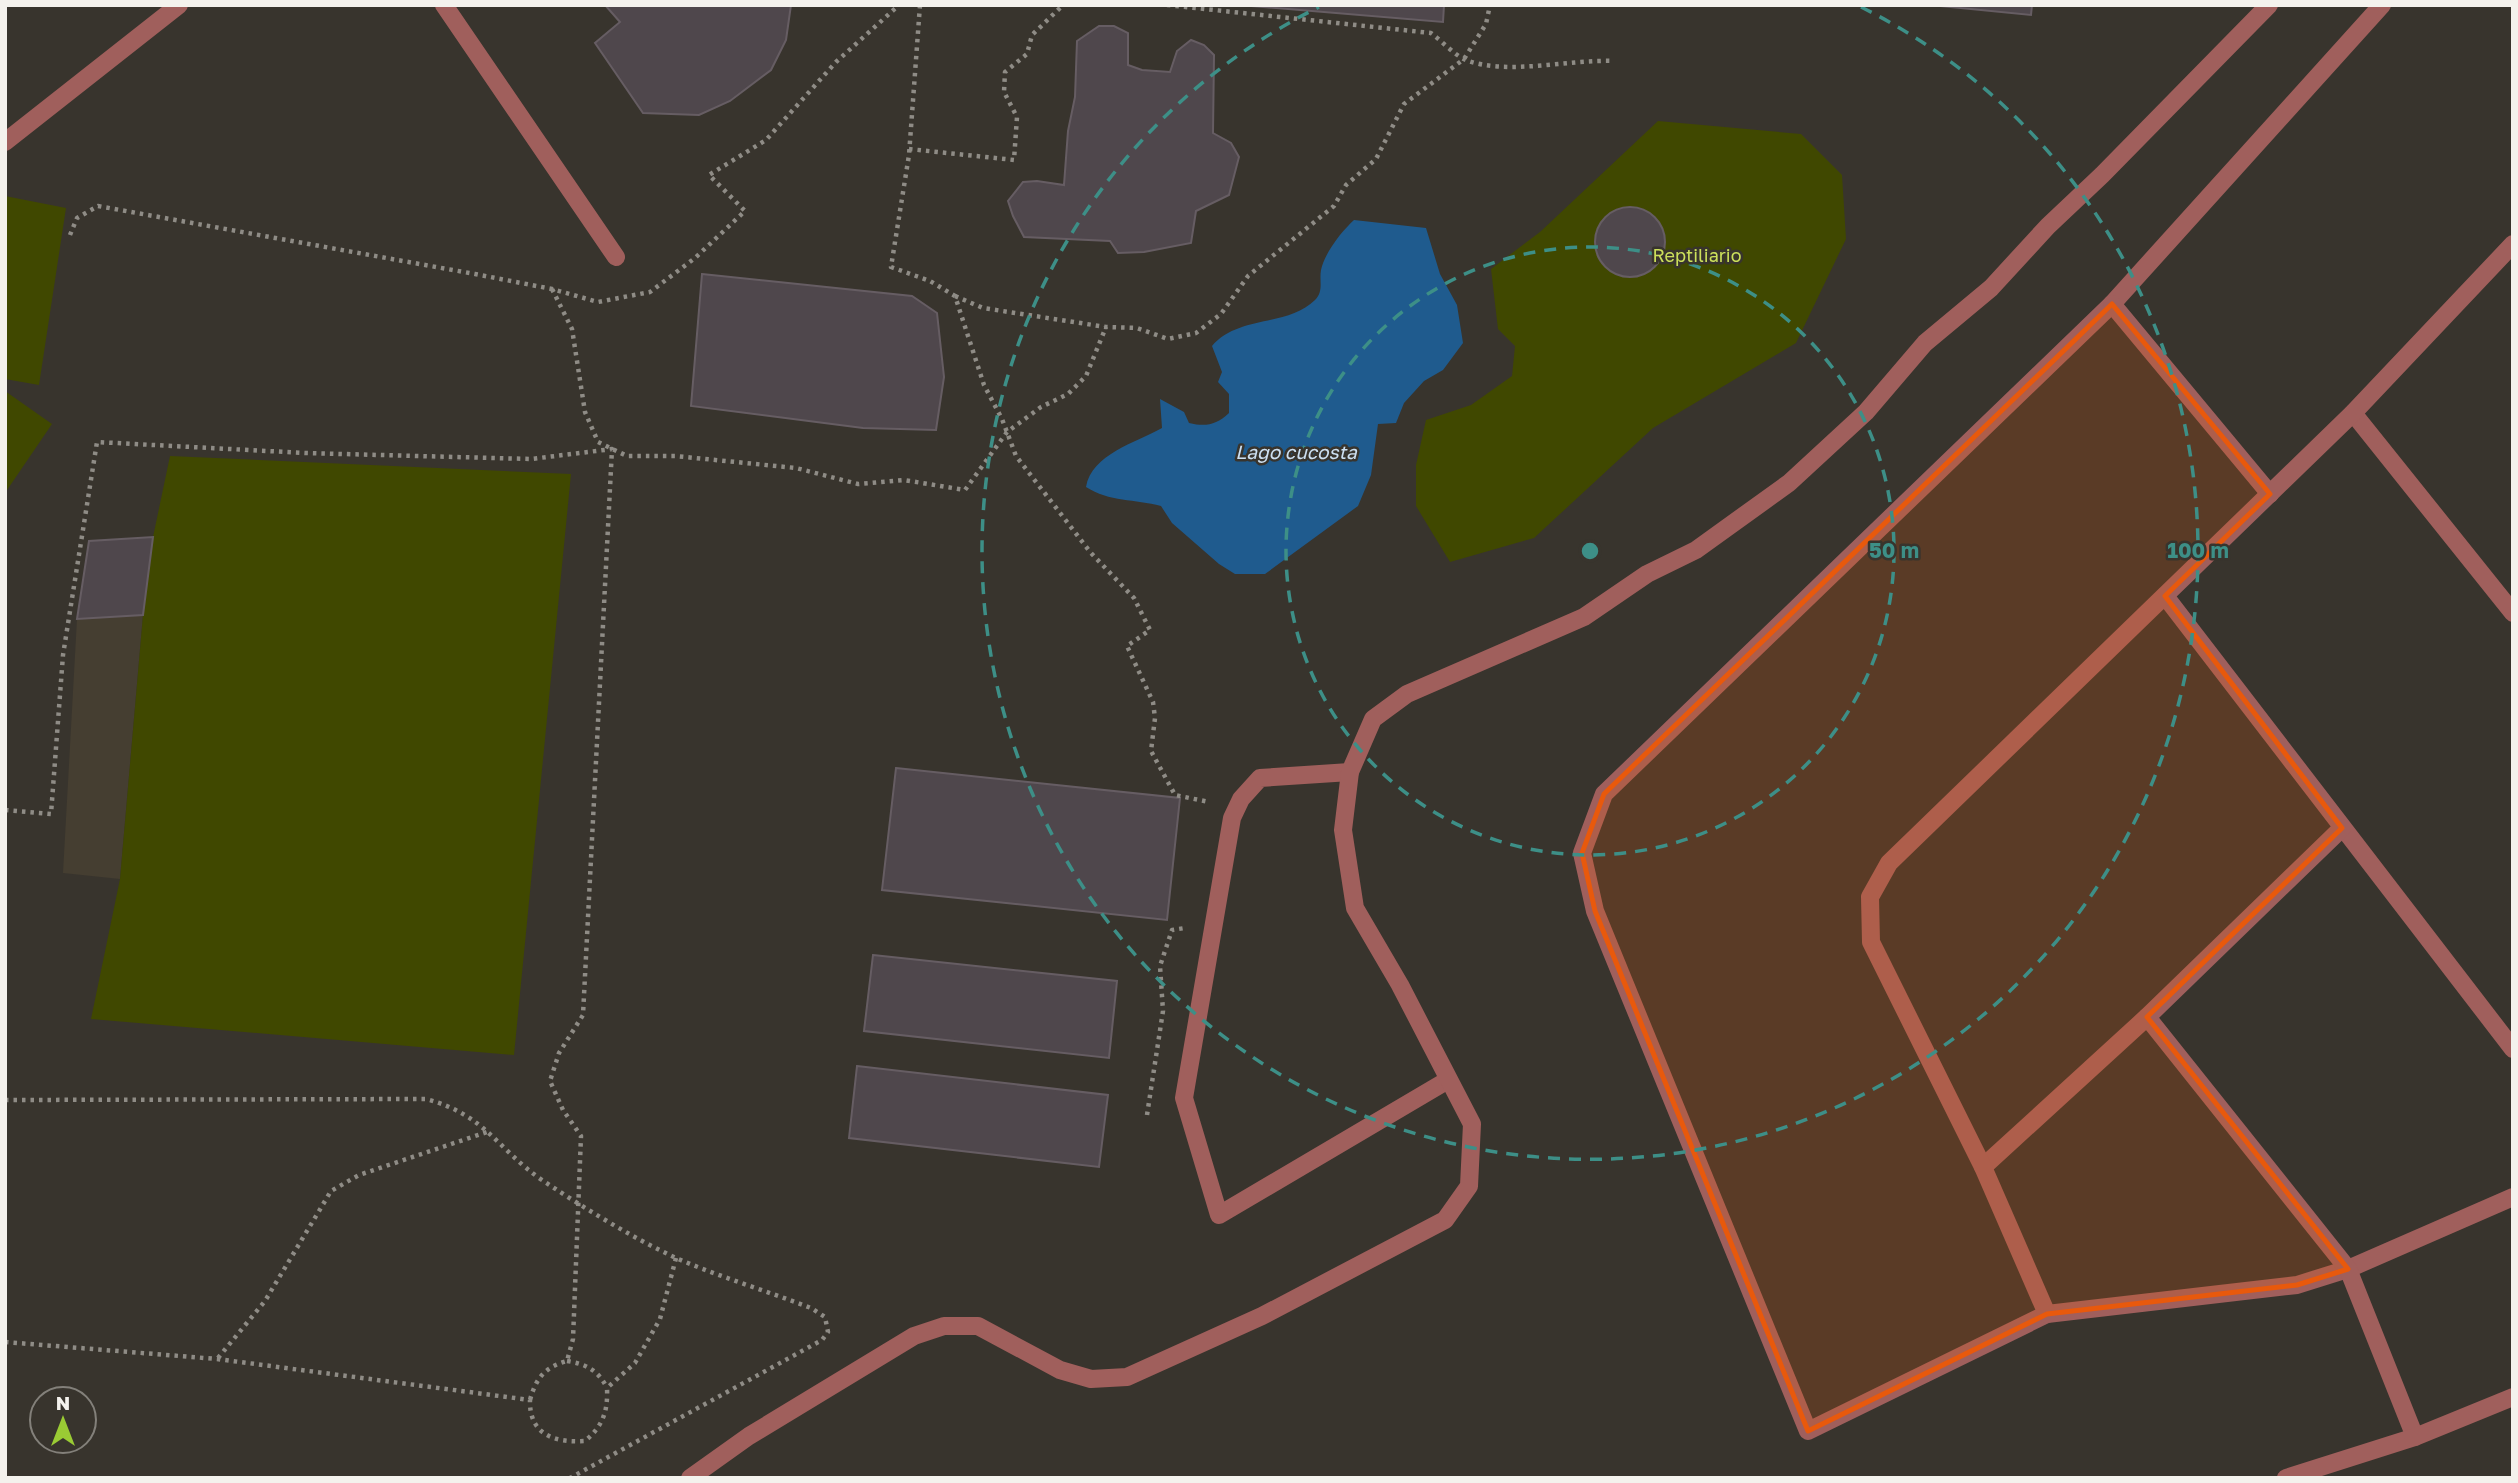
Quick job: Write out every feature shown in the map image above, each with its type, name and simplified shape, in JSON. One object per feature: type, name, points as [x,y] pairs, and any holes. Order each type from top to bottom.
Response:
[{"type":"street","points":[[5,142],[179,5]]},
{"type":"street","points":[[444,5],[616,257]]},
{"type":"street","points":[[690,1478],[749,1436],[924,1333],[944,1326],[978,1326],[1060,1370],[1091,1380],[1127,1377],[1262,1315],[1445,1220],[1469,1186],[1472,1124],[1355,908],[1343,830],[1350,772],[1373,719],[1407,694],[1584,618],[1647,574],[1696,550],[1789,483],[1866,412],[1925,343],[1991,288],[2048,226],[2102,175],[2269,5]]},
{"type":"street","points":[[2382,5],[2112,304],[1604,794],[1582,853],[1595,911],[1808,1431],[2047,1314],[2285,1287],[2348,1269],[2513,1197]]},
{"type":"street","points":[[2047,1314],[1983,1167],[1871,942],[1870,897],[1889,863],[2353,413],[2513,244]]},
{"type":"street","points":[[2112,304],[2270,494]]},
{"type":"street","points":[[2353,413],[2513,613]]},
{"type":"street","points":[[2165,596],[2513,1049]]},
{"type":"street","points":[[1350,772],[1260,778],[1241,799],[1232,818],[1184,1098],[1219,1215],[1448,1080]]},
{"type":"street","points":[[1983,1167],[2147,1017],[2342,828]]},
{"type":"street","points":[[2147,1017],[2348,1269],[2415,1437]]},
{"type":"street","points":[[2286,1478],[2415,1437],[2513,1397]]},
{"type":"path","points":[[70,235],[77,218],[98,206],[552,289],[598,302],[650,292],[695,258],[745,211],[709,175],[766,140],[836,62],[899,5]]},
{"type":"path","points":[[920,5],[909,149],[891,267],[930,281],[983,308],[1107,327],[1138,328],[1168,340],[1196,333],[1221,314],[1248,276],[1334,206],[1346,185],[1376,159],[1404,104],[1464,60],[1486,24],[1490,5]]},
{"type":"path","points":[[909,149],[1014,160],[1017,117],[1004,92],[1005,72],[1027,54],[1032,35],[1063,5]]},
{"type":"path","points":[[1167,5],[1431,33],[1464,60],[1494,65],[1614,61]]},
{"type":"path","points":[[552,289],[572,329],[585,412],[598,442],[627,456],[675,456],[796,468],[858,484],[904,480],[965,490],[1007,432],[1041,407],[1068,394],[1086,376],[1107,327]]},
{"type":"path","points":[[955,296],[984,385],[1016,456],[1042,494],[1091,553],[1134,598],[1150,630],[1127,646],[1153,702],[1155,718],[1151,751],[1175,794],[1217,804]]},
{"type":"path","points":[[5,810],[51,814],[63,655],[97,442],[305,453],[531,459],[612,449]]},
{"type":"path","points":[[567,1361],[573,1339],[581,1136],[563,1110],[550,1081],[559,1053],[583,1015],[612,449]]},
{"type":"path","points":[[1147,1115],[1163,1011],[1160,965],[1172,930],[1196,926]]},
{"type":"path","points":[[5,1100],[426,1100],[452,1106],[490,1131],[541,1180],[676,1258],[811,1308],[825,1317],[828,1332],[822,1340],[642,1441],[570,1478]]},
{"type":"path","points":[[217,1359],[265,1301],[301,1236],[331,1191],[359,1175],[490,1131]]},
{"type":"path","points":[[607,1388],[635,1363],[660,1319],[676,1258]]},
{"type":"path","points":[[5,1342],[217,1359],[530,1400]]},
{"type":"path","points":[[567,1361],[592,1369],[601,1376],[607,1388],[608,1406],[602,1422],[585,1441],[562,1443],[542,1433],[529,1415],[530,1400],[541,1374],[552,1365],[567,1361]]},
{"type":"highlighted area","points":[[2112,304],[2270,494],[2165,596],[2342,828],[2147,1017],[2348,1269],[2297,1285],[2047,1314],[1808,1431],[1595,911],[1582,853],[1604,794]]},
{"type":"shaded area","points":[[153,537],[143,615],[120,879],[63,873],[77,619],[89,541]]},
{"type":"green space","name":"Reptiliario","points":[[1658,121],[1801,134],[1842,175],[1846,239],[1796,343],[1653,428],[1534,538],[1450,562],[1416,506],[1416,465],[1426,420],[1471,405],[1512,376],[1515,346],[1498,329],[1491,269],[1540,232]]},
{"type":"green space","points":[[5,196],[66,208],[39,385],[5,379]]},
{"type":"green space","points":[[5,391],[52,424],[5,493]]},
{"type":"green space","points":[[170,456],[571,474],[514,1055],[91,1019],[120,879],[143,615],[153,537]]},
{"type":"water","name":"Lago cucosta","points":[[1354,220],[1426,228],[1440,274],[1457,305],[1463,343],[1443,370],[1424,381],[1404,403],[1396,423],[1378,424],[1371,475],[1358,506],[1265,574],[1235,574],[1219,564],[1172,523],[1161,506],[1113,498],[1086,487],[1090,476],[1106,458],[1162,428],[1160,399],[1184,412],[1189,423],[1210,424],[1229,413],[1229,394],[1218,382],[1222,372],[1212,346],[1235,330],[1291,314],[1315,300],[1321,286],[1321,270],[1326,256]]},
{"type":"building","points":[[605,5],[791,5],[786,40],[771,70],[730,101],[699,115],[643,113],[595,43],[620,22]]},
{"type":"building","points":[[1239,5],[1444,5],[1443,22]]},
{"type":"building","points":[[1930,5],[2032,5],[2031,15]]},
{"type":"building","points":[[1099,26],[1114,26],[1128,33],[1128,65],[1142,70],[1170,72],[1177,51],[1191,40],[1204,45],[1214,55],[1213,133],[1231,143],[1239,157],[1229,195],[1196,211],[1191,243],[1144,252],[1118,253],[1110,241],[1024,237],[1013,216],[1008,201],[1023,182],[1064,185],[1068,131],[1075,97],[1077,41]]},
{"type":"building","points":[[1637,207],[1650,213],[1659,222],[1663,228],[1663,256],[1655,267],[1644,275],[1623,277],[1605,267],[1597,256],[1595,235],[1605,217],[1616,209]]},
{"type":"building","points":[[702,274],[912,296],[937,313],[944,377],[936,430],[863,428],[691,406]]},
{"type":"building","points":[[153,537],[143,615],[77,619],[89,541]]},
{"type":"building","points":[[896,768],[1180,798],[1167,920],[882,890]]},
{"type":"building","points":[[873,955],[1117,981],[1109,1058],[864,1031]]},
{"type":"building","points":[[857,1066],[1108,1095],[1099,1167],[849,1138]]}]
